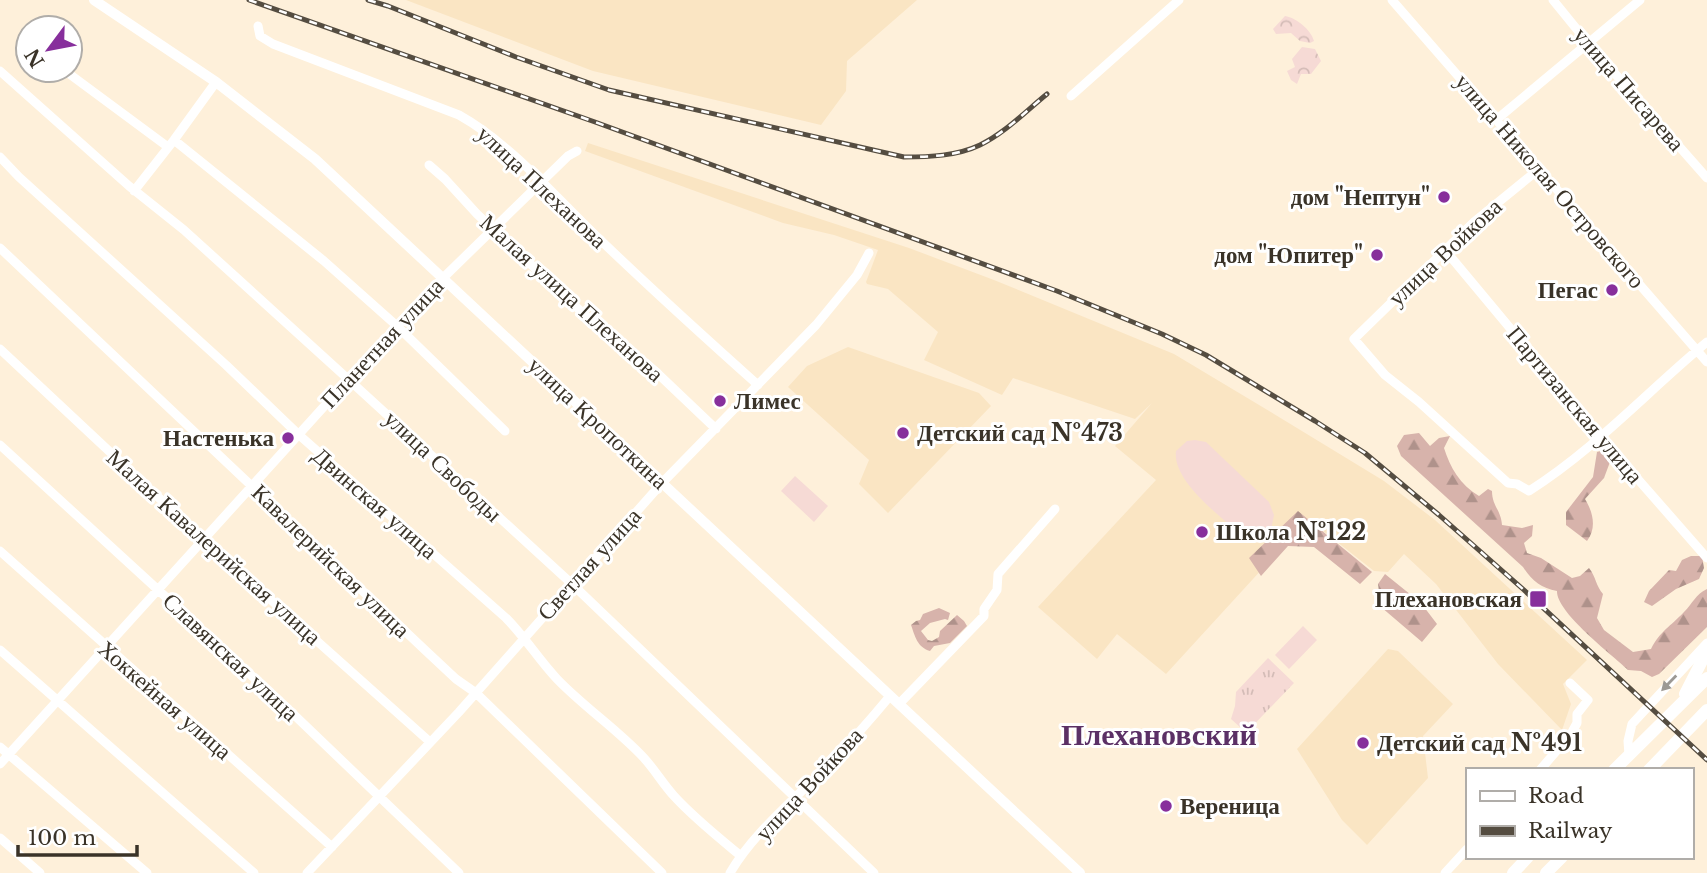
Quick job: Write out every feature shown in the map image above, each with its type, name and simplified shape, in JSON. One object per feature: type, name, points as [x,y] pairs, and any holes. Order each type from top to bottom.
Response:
[{"type":"highway","points":[[1681,701],[1707,651]]},
{"type":"highway","points":[[1616,768],[1707,678]]},
{"type":"highway","points":[[1650,768],[1707,710]]},
{"type":"highway","points":[[1513,873],[1526,859]]},
{"type":"highway","points":[[1546,873],[1560,859]]},
{"type":"main road","name":"улица Кропоткина","points":[[94,0],[216,82],[315,159],[1079,873]]},
{"type":"street","points":[[1071,96],[1179,0]]},
{"type":"street","name":"улица Николая Островского","points":[[1392,0],[1707,362]]},
{"type":"street","name":"улица Писарева","points":[[1553,0],[1707,178]]},
{"type":"street","points":[[1496,120],[1640,0]]},
{"type":"street","name":"улица Плеханова","points":[[258,26],[260,36],[273,44],[472,122],[508,151],[645,283],[758,385]]},
{"type":"street","name":"улица Свободы","points":[[0,71],[134,191],[184,230],[572,584],[874,873]]},
{"type":"street","points":[[134,191],[216,82]]},
{"type":"street","points":[[84,84],[171,144],[324,261],[397,326],[505,431]]},
{"type":"street","name":"Планетная улица","points":[[0,764],[397,326],[494,228],[577,150]]},
{"type":"street","name":"Двинская улица","points":[[0,158],[226,365],[298,435],[524,636],[556,678],[596,716],[615,728],[645,759],[674,796],[741,856]]},
{"type":"street","name":"Малая улица Плеханова","points":[[429,165],[586,316],[654,370],[716,429]]},
{"type":"street","name":"улица Войкова","points":[[1539,169],[1474,222],[1354,339],[1385,376],[1419,402],[1508,483],[1517,484],[1529,491],[1550,478],[1600,436]]},
{"type":"street","name":"Кавалерийская улица","points":[[0,248],[456,679],[476,693],[662,873]]},
{"type":"street","name":"Партизанская улица","points":[[1445,250],[1600,436],[1707,558]]},
{"type":"street","name":"Светлая улица","points":[[307,873],[476,693],[662,483],[825,315],[857,275],[869,253]]},
{"type":"street","points":[[1600,436],[1707,342]]},
{"type":"street","name":"Малая Кавалерийская улица","points":[[0,349],[204,540],[430,742]]},
{"type":"street","name":"Славянская улица","points":[[0,445],[288,709],[459,873]]},
{"type":"street","points":[[899,704],[984,616],[984,609],[997,590],[998,575],[1055,509]]},
{"type":"street","name":"Хоккейная улица","points":[[0,551],[104,647],[332,847]]},
{"type":"street","points":[[1629,755],[1628,741],[1632,724],[1707,643]]},
{"type":"street","points":[[0,650],[254,873]]},
{"type":"street","points":[[1542,768],[1571,734],[1577,723],[1577,714],[1588,700],[1570,683]]},
{"type":"street","name":"улица Войкова","points":[[730,873],[741,856],[794,797],[890,696]]},
{"type":"street","points":[[1692,726],[1707,717]]},
{"type":"street","points":[[0,747],[147,873]]},
{"type":"street","points":[[0,838],[40,873]]},
{"type":"street","points":[[1445,873],[1466,850]]},
{"type":"shaded area","points":[[406,0],[917,0],[847,61],[846,91],[821,125],[593,71]]},
{"type":"shaded area","points":[[588,143],[909,248],[994,280],[1174,354],[1274,414],[1384,481],[1435,520],[1587,660],[1563,684],[1571,704],[1562,730],[1498,664],[1436,584],[1404,554],[1388,572],[1374,571],[1308,519],[1166,674],[1117,634],[1097,659],[1038,607],[1156,480],[1115,446],[1152,403],[1135,419],[1013,378],[1002,395],[924,360],[938,332],[888,289],[867,284],[878,250],[834,235],[783,223],[585,151]]},
{"type":"shaded area","name":"Детский сад №473","points":[[848,347],[979,393],[991,406],[888,513],[859,484],[869,460],[788,387],[807,366]]},
{"type":"shaded area","name":"Детский сад №491","points":[[1388,649],[1398,651],[1453,704],[1423,736],[1428,778],[1367,845],[1342,820],[1297,749]]},
{"type":"green space","points":[[1285,16],[1303,25],[1314,41],[1300,41],[1291,33],[1276,34],[1273,29]]},
{"type":"green space","points":[[1302,47],[1315,49],[1321,61],[1311,74],[1301,74],[1297,84],[1291,80],[1287,71],[1295,67],[1292,59]]},
{"type":"green space","points":[[1419,433],[1430,446],[1439,438],[1450,436],[1444,448],[1453,469],[1466,487],[1479,496],[1488,489],[1492,491],[1502,525],[1522,528],[1533,525],[1532,536],[1524,543],[1527,553],[1541,558],[1572,578],[1580,576],[1589,568],[1603,594],[1597,618],[1604,630],[1633,652],[1651,649],[1662,633],[1707,589],[1707,627],[1659,674],[1652,677],[1641,671],[1628,670],[1565,610],[1557,591],[1533,580],[1523,567],[1401,456],[1397,446],[1404,435]]},
{"type":"green space","points":[[1187,441],[1206,442],[1269,502],[1274,515],[1271,530],[1260,537],[1243,536],[1200,498],[1182,474],[1176,451]]},
{"type":"green space","points":[[1604,450],[1610,462],[1604,478],[1585,499],[1593,520],[1587,541],[1566,525],[1566,512],[1593,477],[1597,452]]},
{"type":"green space","points":[[795,476],[828,506],[814,522],[781,491]]},
{"type":"green space","points":[[1298,511],[1372,572],[1360,584],[1314,547],[1288,546],[1261,576],[1249,558]]},
{"type":"green space","points":[[1691,556],[1702,556],[1704,568],[1699,579],[1676,589],[1652,606],[1644,602],[1649,591],[1669,570],[1676,571],[1682,560]]},
{"type":"green space","points":[[1385,574],[1421,603],[1437,624],[1422,642],[1381,607],[1378,584]]},
{"type":"green space","points":[[939,608],[950,613],[948,620],[930,623],[921,631],[928,640],[939,637],[940,631],[957,615],[967,626],[950,643],[934,646],[930,651],[919,644],[911,625],[920,620],[923,614]]},
{"type":"green space","points":[[1303,626],[1317,640],[1289,669],[1275,655]]},
{"type":"green space","points":[[1268,658],[1294,683],[1243,736],[1238,732],[1241,728],[1231,719],[1236,692]]},
{"type":"railway","points":[[249,0],[595,122],[1057,291],[1206,355],[1365,453],[1524,590],[1707,760]]},
{"type":"railway","points":[[368,0],[609,90],[904,157],[952,154],[971,149],[1007,128],[1047,94]]},
{"type":"place","name":"дом \"Нептун\"","points":[[1444,197]]},
{"type":"place","name":"дом \"Юпитер\"","points":[[1377,255]]},
{"type":"place","name":"Пегас","points":[[1612,290]]},
{"type":"place","name":"Лимес","points":[[720,401]]},
{"type":"place","name":"Детский сад №473","points":[[903,433]]},
{"type":"place","name":"Настенька","points":[[288,438]]},
{"type":"place","name":"Школа №122","points":[[1202,532]]},
{"type":"place","name":"Плехановская","points":[[1538,599]]},
{"type":"place","name":"Детский сад №491","points":[[1363,743]]},
{"type":"place","name":"Вереница","points":[[1166,806]]},
{"type":"district","name":"Плехановский","points":[[1159,734]]}]
